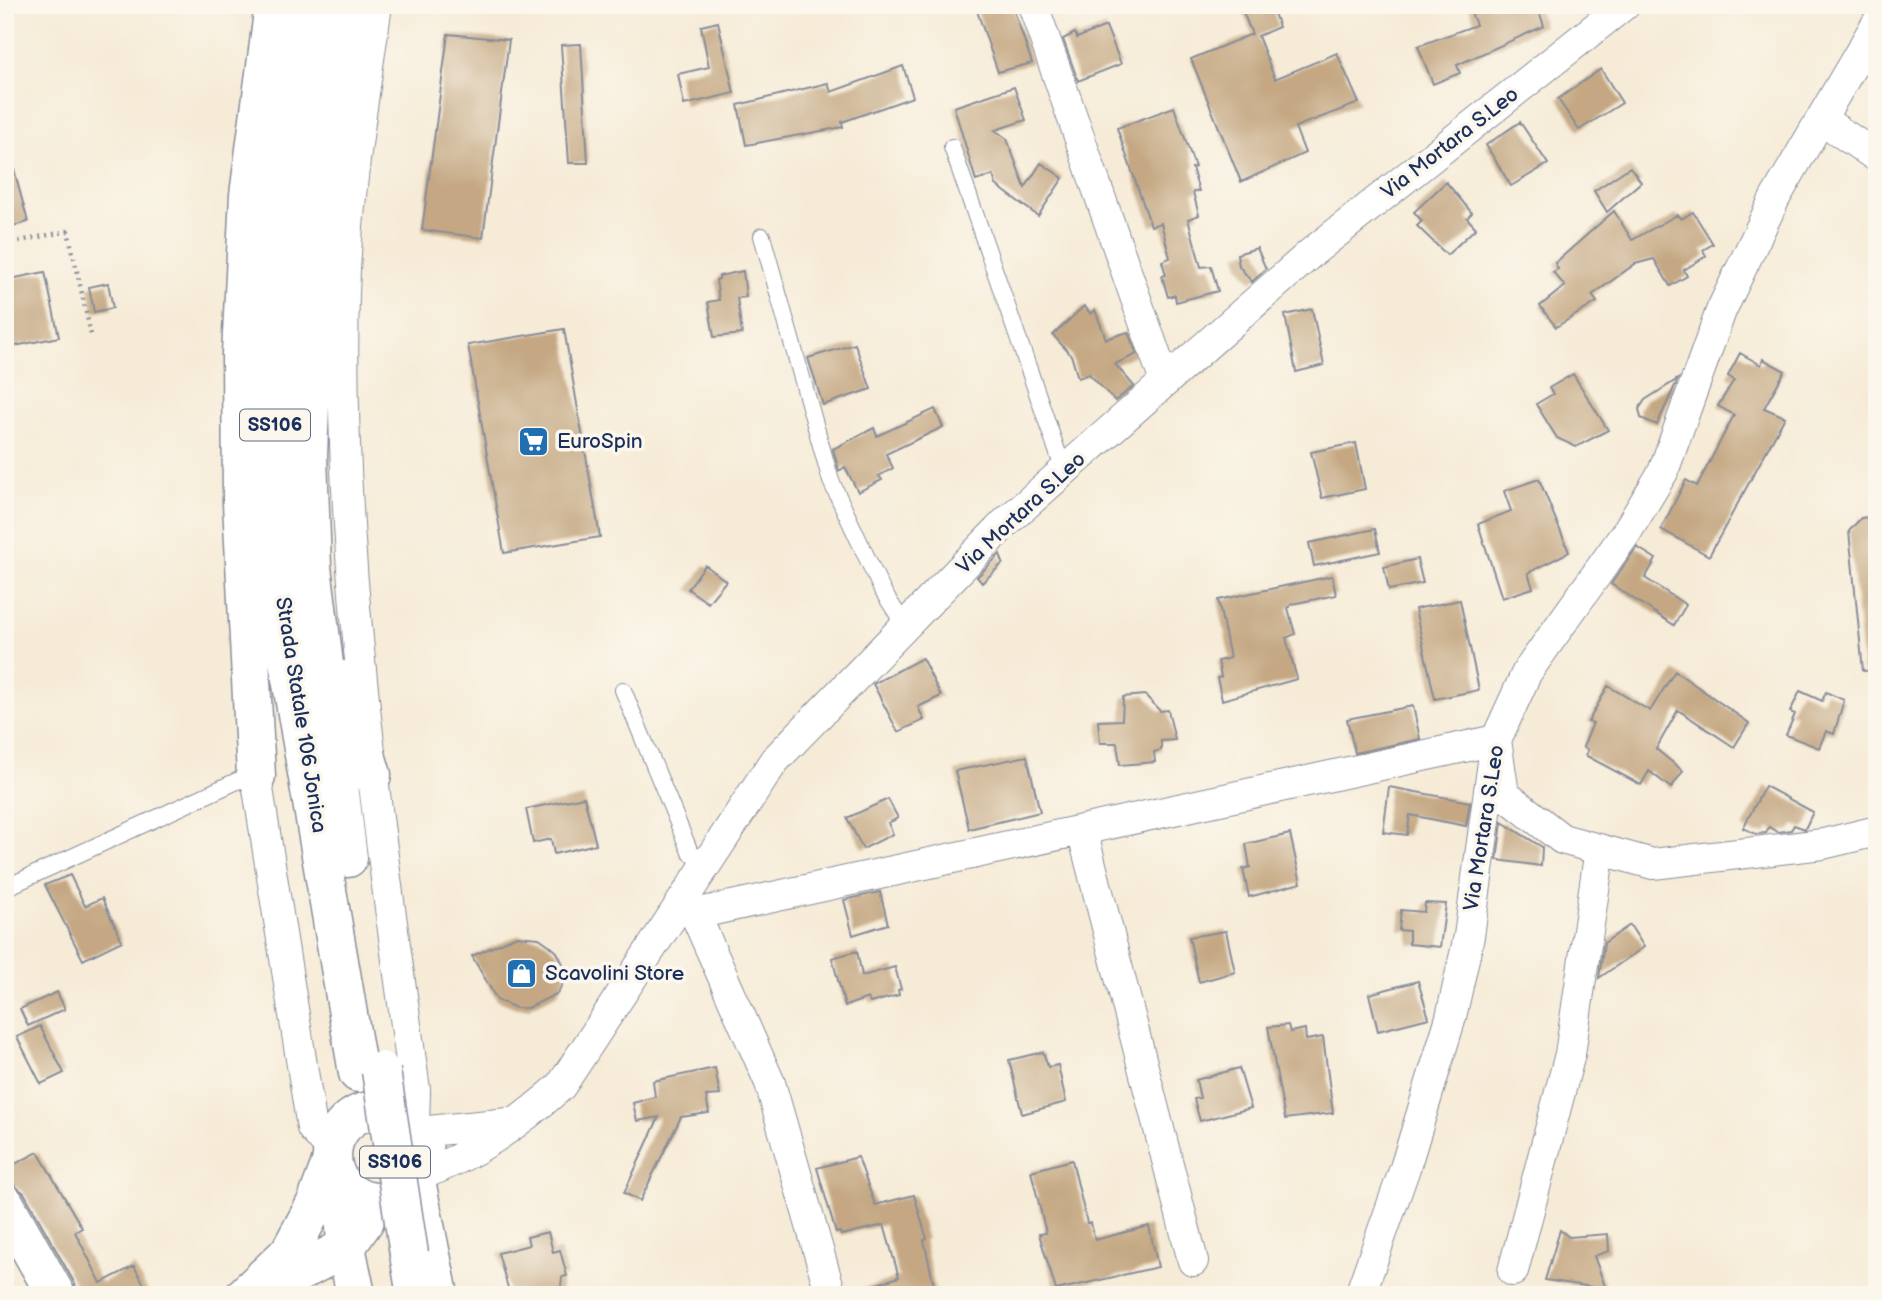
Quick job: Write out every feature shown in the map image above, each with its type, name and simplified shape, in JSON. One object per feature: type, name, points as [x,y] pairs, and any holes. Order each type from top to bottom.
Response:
[{"type":"main road","points":[[256,776],[242,503],[241,354],[249,195],[274,5]]},
{"type":"main road","name":"Strada Statale 106 Jonica","points":[[310,5],[294,99],[283,193],[274,454],[283,631],[370,1072],[399,1254],[416,1295]]},
{"type":"main road","name":"Strada Statale 106 Jonica","points":[[347,5],[329,102],[317,210],[308,456],[312,566],[370,1072]]},
{"type":"main road","points":[[312,566],[372,775]]},
{"type":"main road","points":[[356,1295],[346,1247],[336,1165],[339,1131],[346,1122],[365,1112],[387,1110],[407,1119],[416,1130],[424,1153],[418,1178],[439,1295]]},
{"type":"main road","points":[[336,1165],[364,1200],[377,1202],[395,1198],[418,1178]]},
{"type":"main road","points":[[245,1295],[289,1253],[336,1165]]},
{"type":"main road","points":[[256,1295],[346,1247],[377,1202]]},
{"type":"main road","points":[[5,1204],[56,1295]]},
{"type":"main road","name":"Strada Statale 106 Jonica","points":[[395,1295],[399,1254]]},
{"type":"street","points":[[377,5],[350,205],[344,292],[344,380],[352,566],[372,775],[415,1090],[416,1130],[455,1131],[523,1120]]},
{"type":"street","points":[[1033,5],[1165,382]]},
{"type":"street","name":"Via Mortara S.Leo","points":[[418,1178],[456,1162],[523,1120],[561,1086],[688,909],[707,864],[774,761],[1005,523],[1311,253],[1597,15],[1624,5]]},
{"type":"street","name":"Via Mortara S.Leo","points":[[1360,1295],[1405,1168],[1451,1017],[1469,936],[1496,740],[1527,672],[1626,533],[1663,472],[1721,311],[1775,198],[1877,23]]},
{"type":"street","points":[[1821,119],[1877,157]]},
{"type":"street","points":[[831,1295],[769,1083],[688,909],[1082,830],[1496,740],[1504,794],[1562,839],[1653,864],[1823,844],[1877,831]]},
{"type":"street","points":[[256,776],[312,1128],[336,1165]]},
{"type":"street","points":[[1082,830],[1193,1261]]},
{"type":"street","points":[[1513,1272],[1570,1054],[1600,849]]},
{"type":"lane","points":[[952,147],[1064,471]]},
{"type":"lane","points":[[762,236],[831,481],[882,590],[905,626]]},
{"type":"lane","points":[[623,690],[690,852],[707,864]]},
{"type":"lane","points":[[5,888],[237,781],[256,776]]},
{"type":"path","points":[[5,244],[68,231],[92,339]]},
{"type":"building","points":[[975,5],[1012,5],[1032,63],[998,72]]},
{"type":"building","points":[[1240,5],[1271,5],[1279,27],[1258,36],[1275,79],[1337,53],[1359,103],[1295,127],[1305,153],[1241,182],[1191,59],[1252,34]]},
{"type":"building","points":[[1468,5],[1537,5],[1544,26],[1457,65],[1460,73],[1433,84],[1418,46],[1476,25]]},
{"type":"building","points":[[718,22],[734,93],[684,105],[678,74],[709,67],[701,26]]},
{"type":"building","points":[[1106,26],[1121,64],[1078,81],[1063,39],[1075,33],[1077,38]]},
{"type":"building","points":[[448,34],[509,40],[483,238],[422,230]]},
{"type":"building","points":[[581,44],[588,163],[569,163],[561,45]]},
{"type":"building","points":[[903,66],[913,97],[842,122],[843,127],[746,145],[738,105],[828,83],[831,92]]},
{"type":"building","points":[[1601,69],[1622,103],[1579,130],[1558,99]]},
{"type":"building","points":[[1014,87],[1026,120],[995,130],[1007,139],[1025,188],[1041,163],[1063,178],[1038,216],[996,185],[993,175],[976,181],[954,107]]},
{"type":"building","points":[[1174,107],[1195,167],[1192,168],[1199,191],[1193,192],[1199,215],[1188,219],[1201,267],[1211,266],[1218,291],[1176,302],[1175,295],[1168,297],[1162,276],[1166,275],[1162,261],[1170,258],[1161,223],[1151,226],[1117,128]]},
{"type":"building","points":[[1520,122],[1548,164],[1511,186],[1486,145]]},
{"type":"building","points":[[5,162],[12,162],[28,222],[9,227],[5,212]]},
{"type":"building","points":[[1630,167],[1641,182],[1607,212],[1594,191]]},
{"type":"building","points":[[1446,182],[1472,213],[1467,218],[1476,228],[1447,255],[1417,226],[1422,221],[1414,212]]},
{"type":"building","points":[[1614,211],[1632,240],[1677,215],[1681,219],[1693,212],[1713,244],[1703,250],[1706,256],[1684,270],[1687,276],[1670,286],[1654,259],[1635,264],[1592,295],[1597,302],[1556,327],[1540,306],[1565,286],[1553,272],[1558,269],[1555,263]]},
{"type":"building","points":[[1257,248],[1266,269],[1252,282],[1239,266],[1237,254]]},
{"type":"building","points":[[743,271],[746,297],[737,298],[742,334],[714,337],[708,302],[719,300],[716,280],[719,276]]},
{"type":"building","points":[[45,272],[59,337],[5,348],[5,280]]},
{"type":"building","points":[[108,283],[113,308],[94,312],[89,287]]},
{"type":"building","points":[[1084,306],[1091,314],[1095,310],[1106,339],[1128,332],[1137,354],[1115,364],[1134,386],[1115,401],[1089,374],[1078,378],[1071,355],[1053,335]]},
{"type":"building","points":[[1312,309],[1324,365],[1296,372],[1285,315]]},
{"type":"building","name":"EuroSpin","points":[[564,329],[600,537],[504,553],[468,345]]},
{"type":"building","points":[[855,344],[871,389],[823,405],[808,358]]},
{"type":"building","points":[[1740,353],[1761,365],[1763,359],[1785,371],[1764,408],[1785,417],[1709,556],[1661,529],[1686,480],[1697,486],[1734,415],[1718,406],[1734,380],[1728,376]]},
{"type":"building","points":[[1573,374],[1608,430],[1576,447],[1557,438],[1536,404],[1553,394],[1549,388]]},
{"type":"building","points":[[1678,379],[1657,425],[1641,418],[1639,409],[1645,400]]},
{"type":"building","points":[[935,409],[943,427],[886,454],[893,468],[879,476],[882,480],[858,492],[845,467],[839,471],[833,449],[874,428],[877,436]]},
{"type":"building","points":[[1356,443],[1365,489],[1322,498],[1311,452]]},
{"type":"building","points":[[1539,479],[1569,552],[1528,573],[1533,588],[1502,598],[1478,524],[1511,511],[1504,491]]},
{"type":"building","points":[[1877,516],[1877,670],[1863,671],[1849,531],[1861,518]]},
{"type":"building","points":[[1375,529],[1380,552],[1314,566],[1309,543]]},
{"type":"building","points":[[1637,547],[1656,559],[1645,578],[1686,605],[1674,625],[1611,584]]},
{"type":"building","points":[[1000,554],[1003,563],[982,583],[977,577]]},
{"type":"building","points":[[1417,559],[1423,583],[1389,590],[1384,567]]},
{"type":"building","points":[[705,565],[726,581],[708,603],[688,589]]},
{"type":"building","points":[[1332,576],[1336,595],[1292,604],[1288,608],[1295,634],[1286,638],[1297,679],[1222,700],[1217,678],[1221,677],[1218,661],[1230,658],[1218,600]]},
{"type":"building","points":[[1460,600],[1479,690],[1435,699],[1415,609]]},
{"type":"building","points":[[922,658],[941,696],[918,707],[924,720],[898,732],[873,684]]},
{"type":"building","points":[[1675,671],[1749,723],[1734,747],[1678,710],[1656,749],[1683,771],[1671,788],[1649,771],[1641,785],[1585,755],[1588,750],[1583,747],[1593,723],[1588,722],[1608,686],[1650,711]]},
{"type":"building","points":[[1800,691],[1822,701],[1826,692],[1844,700],[1834,734],[1826,731],[1819,748],[1786,735],[1795,714],[1790,712]]},
{"type":"building","points":[[1145,695],[1160,711],[1168,710],[1175,740],[1161,741],[1161,750],[1154,752],[1155,762],[1120,765],[1117,743],[1100,743],[1098,721],[1122,720],[1123,697]]},
{"type":"building","points":[[1413,706],[1420,739],[1355,753],[1347,719]]},
{"type":"building","points":[[1027,756],[1040,812],[969,829],[955,771]]},
{"type":"building","points":[[1765,786],[1813,812],[1805,829],[1794,825],[1791,830],[1777,832],[1769,827],[1766,833],[1756,834],[1743,828]]},
{"type":"building","points":[[1389,787],[1470,802],[1466,826],[1410,815],[1407,835],[1383,832]]},
{"type":"building","points":[[584,797],[596,844],[554,854],[551,839],[533,843],[526,809]]},
{"type":"building","points":[[888,799],[898,818],[888,823],[893,834],[863,849],[847,818]]},
{"type":"building","points":[[1502,822],[1542,847],[1541,866],[1497,860]]},
{"type":"building","points":[[1290,834],[1301,883],[1249,897],[1243,869],[1250,867],[1246,844]]},
{"type":"building","points":[[70,875],[85,906],[102,898],[122,941],[83,960],[45,885]]},
{"type":"building","points":[[880,892],[888,924],[853,935],[844,900]]},
{"type":"building","points":[[1425,903],[1446,904],[1440,947],[1409,944],[1409,931],[1399,930],[1401,910],[1424,912]]},
{"type":"building","points":[[1630,925],[1644,947],[1599,978],[1604,943]]},
{"type":"building","points":[[1226,931],[1235,972],[1199,982],[1189,937]]},
{"type":"building","points":[[517,936],[539,938],[557,952],[565,968],[565,979],[558,993],[528,1008],[516,1008],[497,1000],[472,956]]},
{"type":"building","points":[[857,951],[862,976],[895,967],[901,989],[898,990],[899,995],[870,1003],[868,998],[845,1006],[832,958]]},
{"type":"building","points":[[1418,981],[1429,1018],[1378,1031],[1369,994]]},
{"type":"building","points":[[57,992],[65,1009],[28,1026],[20,1009]]},
{"type":"building","points":[[1288,1025],[1290,1032],[1305,1029],[1306,1040],[1323,1037],[1333,1113],[1285,1119],[1268,1027]]},
{"type":"building","points":[[40,1026],[64,1073],[41,1084],[17,1037]]},
{"type":"building","points":[[1043,1052],[1048,1067],[1058,1065],[1066,1102],[1022,1114],[1009,1060]]},
{"type":"building","points":[[715,1068],[720,1095],[706,1096],[709,1113],[681,1117],[640,1201],[624,1193],[659,1117],[637,1121],[633,1103],[655,1097],[653,1081]]},
{"type":"building","points":[[1239,1068],[1251,1108],[1200,1121],[1194,1099],[1200,1098],[1196,1080]]},
{"type":"building","points":[[38,1152],[82,1228],[75,1232],[101,1283],[134,1266],[150,1295],[78,1295],[75,1284],[24,1193],[12,1184],[5,1172],[5,1169]]},
{"type":"building","points":[[858,1157],[875,1205],[914,1195],[927,1239],[924,1240],[936,1295],[856,1295],[855,1291],[899,1277],[884,1225],[841,1235],[840,1232],[836,1233],[817,1168]]},
{"type":"building","points":[[1072,1160],[1087,1223],[1091,1223],[1095,1240],[1149,1226],[1158,1267],[1056,1290],[1039,1234],[1046,1233],[1031,1171]]},
{"type":"building","points":[[1560,1230],[1569,1237],[1608,1234],[1609,1251],[1594,1256],[1606,1289],[1545,1280]]},
{"type":"building","points":[[548,1232],[553,1252],[560,1250],[567,1276],[562,1277],[560,1295],[510,1295],[498,1253],[529,1245],[527,1237]]},
{"type":"place","name":"EuroSpin","points":[[534,441]]},
{"type":"place","name":"Scavolini Store","points":[[522,973]]}]
